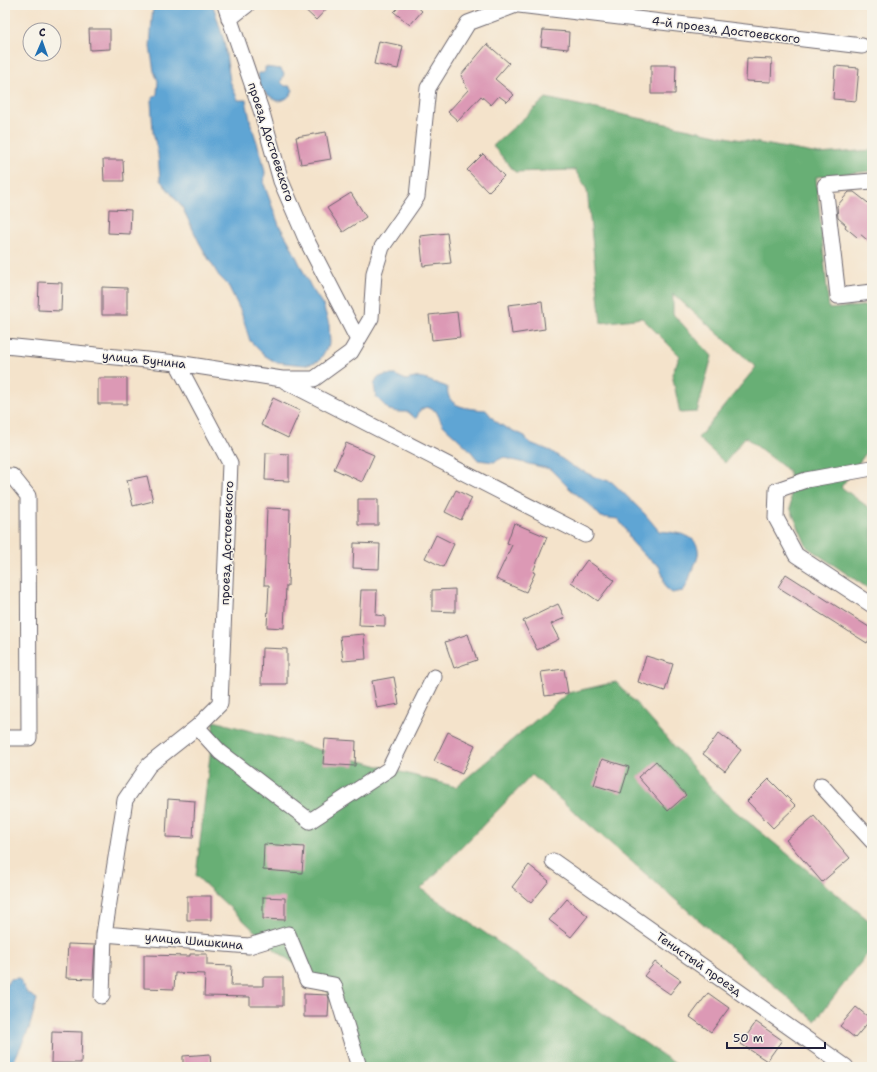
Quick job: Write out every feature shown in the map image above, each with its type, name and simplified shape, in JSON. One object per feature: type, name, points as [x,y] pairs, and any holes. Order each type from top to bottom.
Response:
[{"type":"street","points":[[227,12],[247,5]]},
{"type":"street","name":"4-й проезд Достоевского","points":[[282,379],[314,379],[351,352],[371,318],[374,273],[382,247],[417,197],[428,88],[468,23],[517,5],[862,46]]},
{"type":"street","name":"проезд Достоевского","points":[[227,12],[262,113],[281,181],[306,239],[358,340]]},
{"type":"street","points":[[872,181],[825,185],[838,296],[872,292]]},
{"type":"street","name":"улица Бунина","points":[[5,346],[177,363],[282,379]]},
{"type":"street","name":"проезд Достоевского","points":[[177,363],[230,463],[220,704],[197,727]]},
{"type":"street","points":[[282,379],[584,535]]},
{"type":"street","points":[[872,468],[806,480],[777,490],[776,518],[796,555],[872,605]]},
{"type":"street","points":[[5,738],[28,738],[28,496],[8,476]]},
{"type":"street","points":[[102,996],[104,934],[125,800],[149,765],[197,727],[220,752],[310,822],[389,769],[434,677]]},
{"type":"street","points":[[821,785],[872,841]]},
{"type":"street","name":"Тенистый проезд","points":[[553,862],[846,1067]]},
{"type":"street","name":"улица Шишкина","points":[[104,934],[249,946],[288,934],[307,980],[334,985],[359,1067]]},
{"type":"green space","points":[[546,98],[731,138],[819,154],[872,150],[872,171],[816,177],[829,309],[872,305],[872,445],[841,487],[872,510],[872,591],[807,547],[791,510],[789,471],[745,437],[725,463],[698,438],[756,367],[673,294],[673,314],[712,356],[697,412],[680,413],[672,374],[680,356],[642,318],[601,323],[587,190],[575,170],[515,172],[493,146]]},
{"type":"green space","points":[[616,682],[724,802],[872,923],[872,948],[815,1021],[532,775],[421,889],[680,1067],[364,1067],[325,986],[274,949],[196,876],[214,721],[456,787],[568,693]]},
{"type":"water","points":[[153,5],[213,5],[224,41],[230,81],[238,100],[246,100],[251,124],[265,172],[264,184],[279,225],[311,287],[323,305],[329,324],[330,343],[319,361],[305,365],[275,362],[264,355],[250,341],[241,312],[228,285],[219,276],[208,258],[182,207],[160,180],[158,154],[153,132],[151,100],[157,94],[158,81],[154,71],[150,47]]},
{"type":"water","points":[[265,67],[281,69],[284,74],[281,82],[285,86],[290,86],[293,90],[291,95],[278,101],[265,93],[261,87],[258,73],[263,73],[265,71]]},
{"type":"water","points":[[385,375],[395,375],[406,380],[419,377],[447,387],[449,397],[455,404],[465,408],[486,410],[495,421],[506,428],[523,435],[530,443],[551,451],[572,466],[595,477],[612,482],[644,513],[659,531],[680,534],[696,543],[698,548],[698,556],[685,589],[683,591],[672,593],[665,587],[659,566],[646,557],[631,541],[626,530],[618,519],[601,517],[589,504],[570,489],[550,469],[504,457],[494,462],[478,460],[467,447],[443,425],[436,411],[426,407],[420,410],[416,419],[408,412],[389,410],[376,397],[374,385],[377,378]]},
{"type":"water","points":[[19,978],[27,993],[37,999],[29,1029],[11,1067],[5,1067],[5,987],[10,979]]},
{"type":"building","points":[[300,5],[330,5],[316,20]]},
{"type":"building","points":[[401,5],[415,5],[422,11],[410,25],[394,12]]},
{"type":"building","points":[[89,29],[110,29],[110,49],[90,50]]},
{"type":"building","points":[[543,30],[569,32],[568,49],[541,46]]},
{"type":"building","points":[[379,41],[403,46],[398,69],[374,64]]},
{"type":"building","points":[[487,44],[509,63],[495,79],[514,95],[507,102],[499,96],[491,105],[481,96],[458,121],[448,112],[468,90],[461,75]]},
{"type":"building","points":[[747,58],[772,59],[771,82],[746,81]]},
{"type":"building","points":[[651,65],[676,65],[675,94],[651,94]]},
{"type":"building","points":[[835,66],[859,68],[856,101],[833,99]]},
{"type":"building","points":[[326,132],[331,159],[301,164],[296,137]]},
{"type":"building","points":[[483,154],[504,176],[488,192],[467,170]]},
{"type":"building","points":[[103,160],[123,160],[124,181],[104,181]]},
{"type":"building","points":[[849,192],[854,192],[872,206],[872,244],[860,234],[857,237],[845,227],[846,225],[838,218],[837,206]]},
{"type":"building","points":[[351,193],[366,217],[343,232],[327,208]]},
{"type":"building","points":[[109,209],[131,210],[130,234],[108,233]]},
{"type":"building","points":[[447,233],[451,263],[423,266],[420,236]]},
{"type":"building","points":[[39,282],[62,283],[61,311],[38,310]]},
{"type":"building","points":[[102,287],[127,288],[127,315],[102,315]]},
{"type":"building","points":[[542,301],[545,329],[512,334],[508,305]]},
{"type":"building","points":[[457,312],[460,337],[432,340],[429,315]]},
{"type":"building","points":[[98,378],[127,378],[127,404],[98,404]]},
{"type":"building","points":[[273,398],[300,411],[288,438],[261,425]]},
{"type":"building","points":[[346,443],[374,455],[362,482],[334,469]]},
{"type":"building","points":[[266,453],[289,454],[289,481],[265,480]]},
{"type":"building","points":[[147,476],[153,501],[133,506],[127,480]]},
{"type":"building","points":[[456,490],[472,498],[461,520],[445,512]]},
{"type":"building","points":[[358,499],[378,499],[378,525],[358,525]]},
{"type":"building","points":[[267,508],[290,509],[288,586],[286,586],[284,628],[267,627],[269,585],[264,585]]},
{"type":"building","points":[[514,523],[547,537],[533,572],[535,573],[526,592],[496,579],[512,545],[507,543]]},
{"type":"building","points":[[436,535],[454,544],[443,567],[425,558]]},
{"type":"building","points":[[354,543],[380,544],[379,569],[353,568]]},
{"type":"building","points":[[587,560],[614,580],[598,601],[571,582]]},
{"type":"building","points":[[786,574],[872,629],[872,635],[867,643],[778,587]]},
{"type":"building","points":[[455,589],[455,612],[432,611],[432,590]]},
{"type":"building","points":[[361,590],[377,590],[376,615],[385,616],[385,626],[359,625]]},
{"type":"building","points":[[558,604],[565,618],[551,624],[559,639],[537,650],[523,621]]},
{"type":"building","points":[[364,634],[366,659],[343,661],[340,636]]},
{"type":"building","points":[[468,634],[477,660],[454,668],[445,642]]},
{"type":"building","points":[[262,648],[287,649],[287,684],[261,684]]},
{"type":"building","points":[[646,656],[673,664],[665,691],[638,682]]},
{"type":"building","points":[[564,669],[568,693],[545,696],[541,672]]},
{"type":"building","points":[[394,677],[399,704],[377,708],[372,681]]},
{"type":"building","points":[[448,732],[475,745],[462,774],[434,761]]},
{"type":"building","points":[[719,733],[741,750],[725,771],[703,754]]},
{"type":"building","points":[[325,739],[356,741],[355,766],[323,764]]},
{"type":"building","points":[[602,759],[629,767],[621,793],[594,785]]},
{"type":"building","points":[[656,761],[686,795],[668,811],[638,777]]},
{"type":"building","points":[[769,779],[796,806],[773,828],[747,801]]},
{"type":"building","points":[[168,799],[195,801],[193,838],[166,837]]},
{"type":"building","points":[[814,816],[850,858],[822,882],[786,840]]},
{"type":"building","points":[[264,844],[304,847],[302,873],[263,870]]},
{"type":"building","points":[[529,865],[549,881],[531,903],[512,887]]},
{"type":"building","points":[[187,896],[211,896],[211,920],[187,920]]},
{"type":"building","points":[[263,897],[285,898],[285,920],[263,919]]},
{"type":"building","points":[[567,899],[588,916],[571,937],[549,920]]},
{"type":"building","points":[[68,944],[95,945],[93,979],[66,978]]},
{"type":"building","points":[[190,954],[207,954],[207,965],[232,966],[231,986],[263,986],[263,977],[283,977],[283,1006],[250,1006],[250,997],[204,996],[205,974],[175,973],[174,989],[144,988],[144,955],[190,956]]},
{"type":"building","points":[[655,962],[681,980],[670,994],[644,976]]},
{"type":"building","points":[[708,993],[729,1008],[711,1032],[690,1017]]},
{"type":"building","points":[[304,994],[328,995],[328,1017],[304,1017]]},
{"type":"building","points":[[856,1007],[871,1019],[855,1038],[840,1026]]},
{"type":"building","points":[[756,1022],[782,1040],[767,1061],[741,1044]]},
{"type":"building","points":[[52,1031],[82,1032],[81,1063],[51,1063]]},
{"type":"building","points":[[210,1054],[211,1067],[183,1067],[183,1056]]}]
